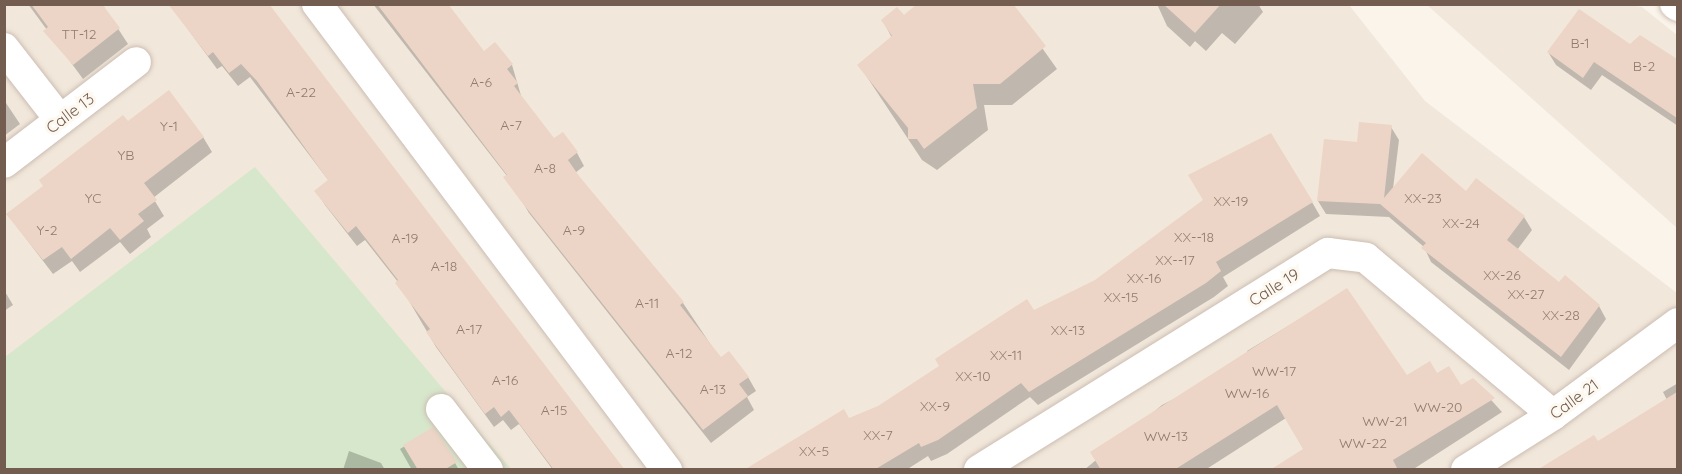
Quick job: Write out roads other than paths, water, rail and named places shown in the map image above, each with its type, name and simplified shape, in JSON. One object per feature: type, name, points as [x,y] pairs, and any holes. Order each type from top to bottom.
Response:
[{"type":"street","points":[[317,4],[668,470]]},
{"type":"street","points":[[4,48],[60,120]]},
{"type":"street","name":"Calle 13","points":[[4,163],[136,62]]},
{"type":"street","name":"Calle 19","points":[[979,470],[1328,252],[1366,258],[1553,415]]},
{"type":"street","name":"Calle 21","points":[[1466,470],[1553,415],[1677,323]]},
{"type":"street","points":[[441,409],[488,470]]}]
